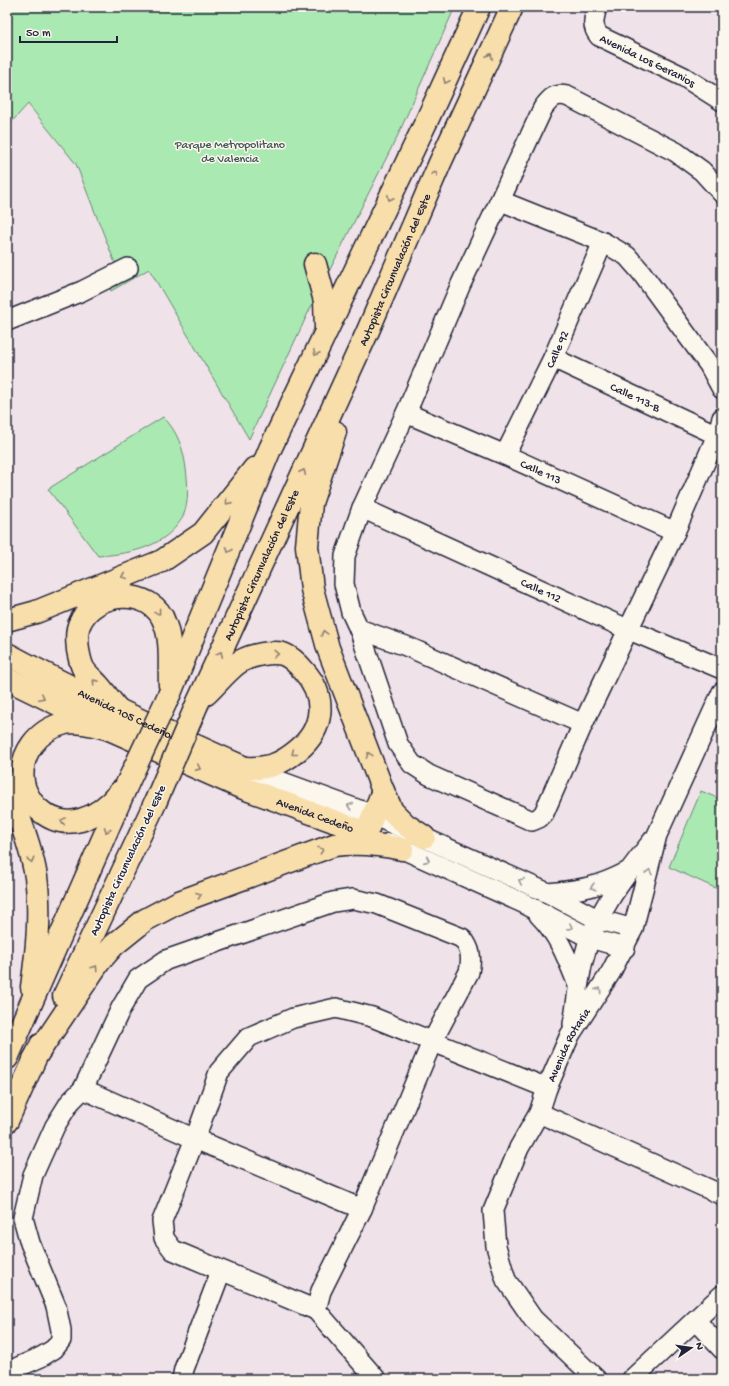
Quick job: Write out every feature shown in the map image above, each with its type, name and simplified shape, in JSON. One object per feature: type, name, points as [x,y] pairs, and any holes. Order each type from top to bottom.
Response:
[{"type":"main road","points":[[7,1058],[27,1016],[128,782],[170,693],[270,449],[479,7]]},
{"type":"main road","name":"Autopista Circunvalación del Este","points":[[7,1121],[106,903],[155,803],[198,702],[366,333],[440,163],[512,7]]},
{"type":"main road","points":[[327,330],[325,301],[315,264],[325,274],[335,276],[357,266]]},
{"type":"main road","points":[[366,333],[352,382],[311,503],[307,546],[312,589],[328,648],[383,791],[392,811],[406,825],[424,837]]},
{"type":"main road","points":[[7,620],[36,612],[162,560],[203,533],[270,449]]},
{"type":"main road","points":[[128,782],[102,811],[83,820],[64,822],[45,816],[31,802],[23,782],[24,761],[31,744],[45,731],[66,723],[87,723],[113,720],[83,668],[79,656],[77,640],[79,625],[90,610],[102,602],[119,597],[142,598],[158,609],[168,635],[170,693]]},
{"type":"main road","name":"Avenida 105 Cedeño","points":[[7,654],[72,690],[113,720],[245,768]]},
{"type":"main road","points":[[198,702],[241,661],[263,654],[283,654],[298,664],[313,681],[320,713],[317,727],[310,739],[279,763],[265,768],[245,768]]},
{"type":"main road","name":"Avenida Cedeño","points":[[7,679],[113,720],[238,786],[370,824]]},
{"type":"main road","points":[[7,783],[36,876],[39,905],[37,942],[27,1016]]},
{"type":"main road","points":[[370,824],[383,791]]},
{"type":"main road","points":[[34,1059],[99,962],[114,945],[145,920],[180,902],[334,845],[354,842],[374,843],[402,849]]},
{"type":"street","name":"Avenida Los Geranios","points":[[597,7],[593,22],[594,29],[599,36],[684,77],[722,101]]},
{"type":"street","points":[[720,427],[675,532],[627,629],[544,813],[539,818],[532,821],[429,775],[412,764],[398,744],[352,612],[344,584],[345,556],[362,508],[406,413],[461,284],[501,201],[543,108],[552,97],[559,94],[567,96],[676,152],[702,170],[722,193]]},
{"type":"street","points":[[501,201],[603,242],[627,256],[641,272],[709,365],[722,389]]},
{"type":"street","name":"Calle 92","points":[[505,455],[553,358],[603,242]]},
{"type":"street","points":[[7,321],[82,291],[128,268]]},
{"type":"street","name":"Calle 113-B","points":[[553,358],[720,427]]},
{"type":"street","name":"Calle 113","points":[[406,413],[505,455],[675,532]]},
{"type":"street","name":"Calle 112","points":[[362,508],[627,629],[722,669]]},
{"type":"street","points":[[358,629],[406,646],[583,724]]},
{"type":"street","name":"Avenida Rotaria","points":[[596,1379],[533,1319],[506,1280],[496,1246],[493,1211],[519,1148],[539,1113],[547,1088],[570,1035],[625,948],[633,930],[657,835],[722,692]]},
{"type":"street","name":"Avenida Cedeño","points":[[245,768],[370,824],[424,837],[548,894],[597,919],[633,930]]},
{"type":"street","name":"Avenida Cedeño","points":[[370,824],[402,849],[524,903],[590,938],[625,948]]},
{"type":"street","points":[[570,1035],[578,985],[590,938],[597,919],[629,871],[657,835]]},
{"type":"street","points":[[548,894],[585,889],[605,884],[629,871]]},
{"type":"street","points":[[7,1372],[48,1353],[54,1349],[61,1340],[61,1330],[56,1306],[30,1243],[23,1218],[33,1175],[55,1126],[70,1102],[83,1089],[121,1008],[138,979],[166,960],[333,902],[353,899],[377,904],[462,938],[469,947],[471,961],[469,972],[432,1042],[362,1208],[321,1291],[316,1310]]},
{"type":"street","points":[[524,903],[540,917],[554,933],[565,952],[578,985]]},
{"type":"street","points":[[376,1379],[316,1310],[173,1250],[164,1238],[162,1221],[195,1139],[219,1072],[249,1037],[293,1018],[336,1008],[372,1017],[547,1088]]},
{"type":"street","points":[[83,1089],[195,1139],[362,1208]]},
{"type":"street","points":[[539,1113],[722,1194]]},
{"type":"street","points":[[182,1379],[184,1368],[221,1271]]},
{"type":"street","points":[[632,1379],[696,1321],[722,1295]]},
{"type":"street","points":[[696,1321],[722,1349]]},
{"type":"green space","name":"Parque Metropolitano de Valencia","points":[[9,7],[455,7],[398,135],[308,313],[249,439],[149,269],[111,291],[103,272],[115,263],[76,164],[28,104],[7,127],[7,11]]},
{"type":"green space","points":[[163,417],[176,434],[182,448],[185,462],[188,492],[186,509],[183,517],[170,532],[152,545],[131,552],[98,556],[48,489]]},
{"type":"green space","points":[[701,791],[722,800],[722,891],[669,867]]}]
